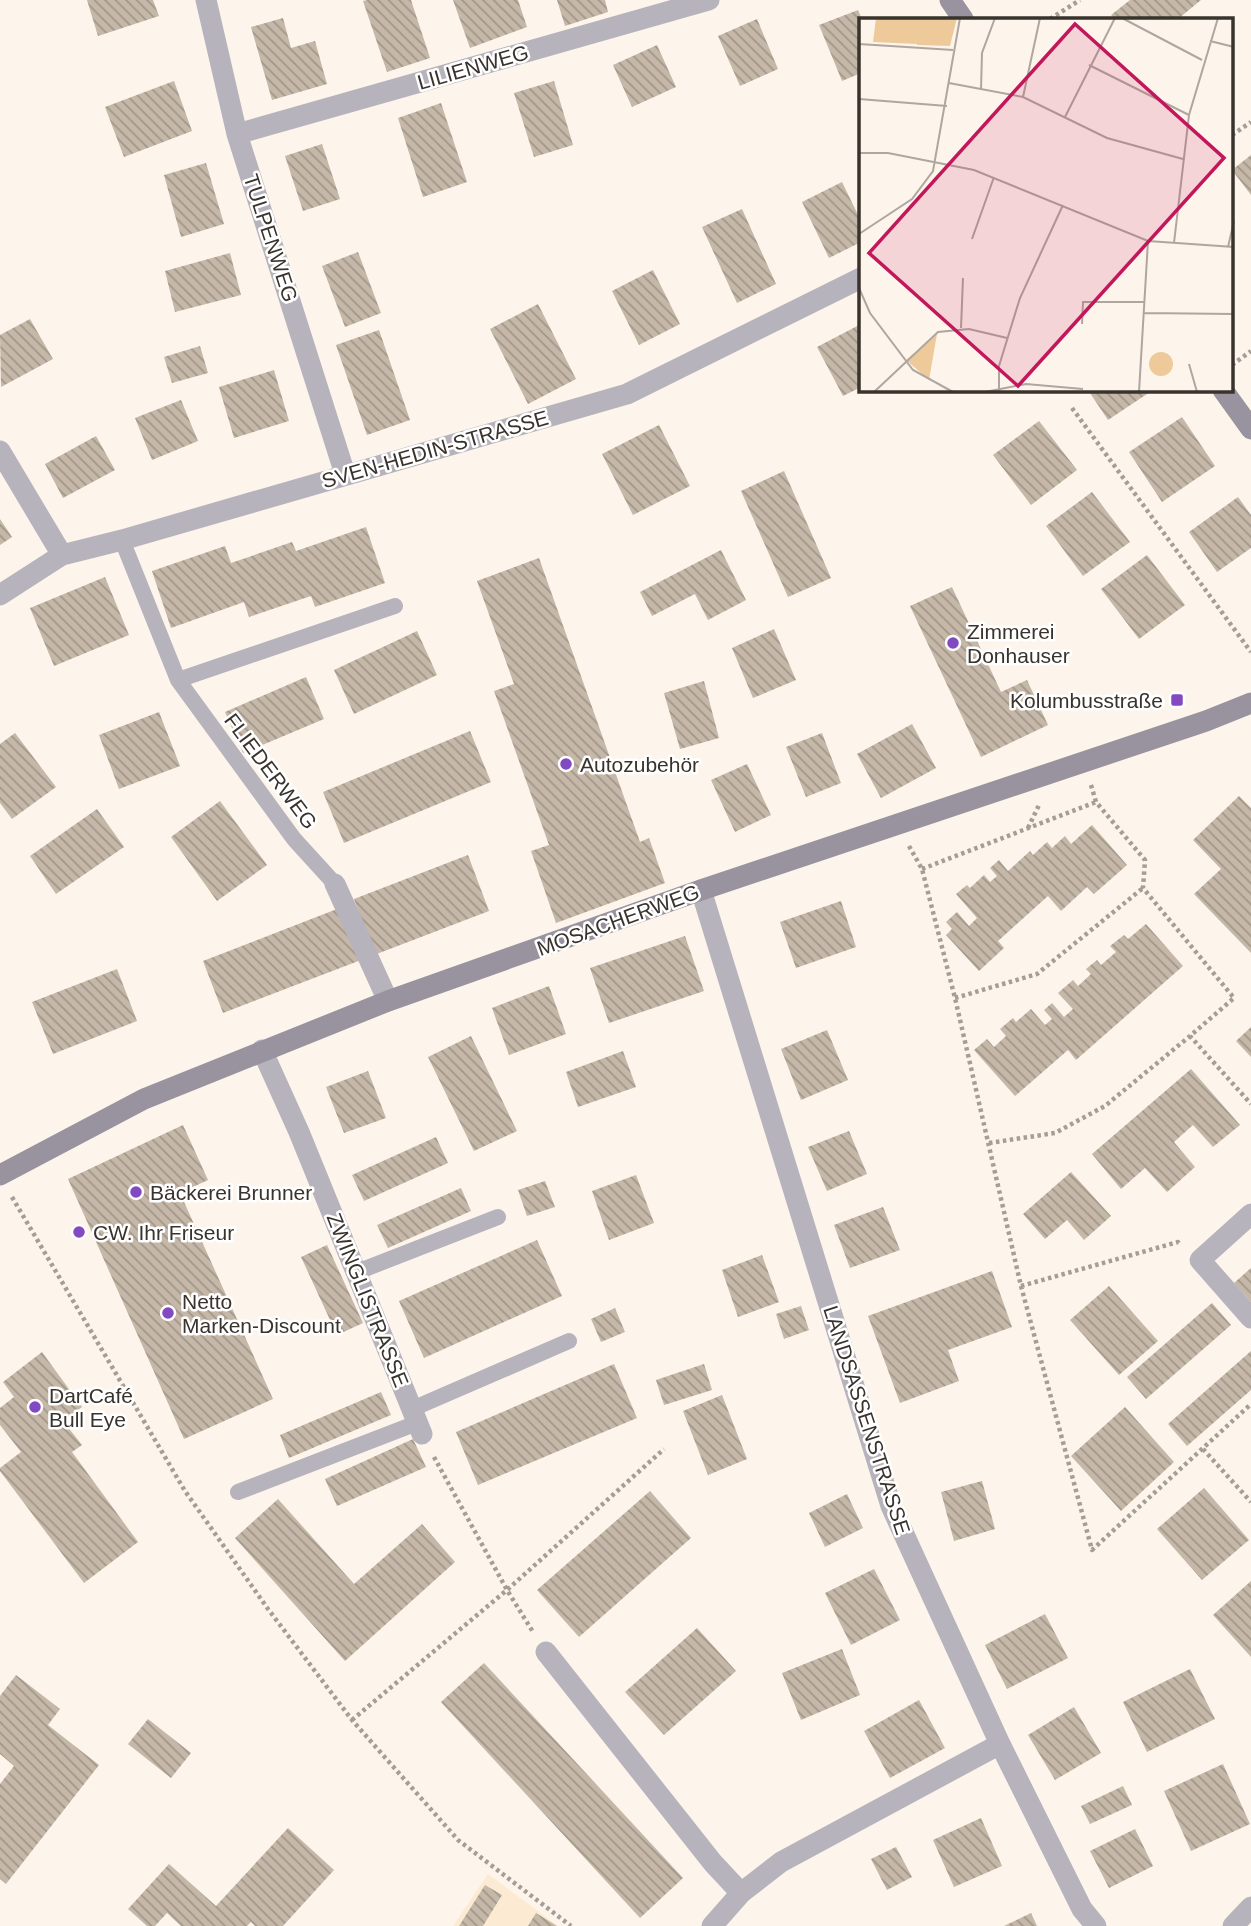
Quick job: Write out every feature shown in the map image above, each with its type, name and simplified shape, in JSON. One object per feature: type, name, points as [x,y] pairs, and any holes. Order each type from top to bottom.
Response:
[{"type":"street","name":"TULPENWEG","points":[[206,0],[237,134],[345,474]]},
{"type":"street","name":"LILIENWEG","points":[[237,134],[709,0]]},
{"type":"street","points":[[950,0],[962,18]]},
{"type":"street","name":"SVEN-HEDIN-STRASSE","points":[[0,595],[62,555],[628,394],[859,279]]},
{"type":"street","points":[[1224,392],[1251,429]]},
{"type":"street","points":[[0,451],[62,555]]},
{"type":"street","name":"MOSACHERWEG","points":[[4,1183],[144,1099],[388,1001],[701,890],[1250,706]]},
{"type":"street","points":[[335,884],[388,1001]]},
{"type":"street","name":"LANDSASSENSTRASSE","points":[[701,890],[891,1506],[1000,1744],[1082,1909],[1096,1926]]},
{"type":"street","name":"ZWINGLISTRASSE","points":[[262,1050],[299,1132],[417,1422]]},
{"type":"street","points":[[1251,1214],[1200,1259],[1251,1318]]},
{"type":"street","points":[[546,1652],[713,1863],[741,1893]]},
{"type":"street","points":[[712,1926],[741,1893],[781,1862],[1000,1744]]},
{"type":"street","points":[[1233,1926],[1251,1907]]},
{"type":"lane","name":"FLIEDERWEG","points":[[122,540],[178,680],[295,839],[335,884]]},
{"type":"lane","points":[[178,680],[395,606]]},
{"type":"lane","points":[[357,1272],[498,1217]]},
{"type":"lane","points":[[238,1492],[417,1422],[569,1340]]},
{"type":"path","points":[[1052,18],[1080,0]]},
{"type":"path","points":[[1234,134],[1251,122]]},
{"type":"path","points":[[1234,364],[1251,351]]},
{"type":"path","points":[[1072,408],[1251,652]]},
{"type":"path","points":[[989,1143],[1055,1133],[1105,1106],[1234,998],[1143,888],[1145,860],[1096,802],[922,869],[955,998],[1021,1286],[1092,1550],[1251,1404]]},
{"type":"path","points":[[955,998],[1037,974],[1143,888]]},
{"type":"path","points":[[1190,1036],[1251,1104]]},
{"type":"path","points":[[4,1183],[185,1491],[268,1609],[352,1720],[457,1840],[571,1926]]},
{"type":"path","points":[[1021,1286],[1178,1242],[1200,1259]]},
{"type":"path","points":[[417,1422],[507,1590],[546,1652]]},
{"type":"path","points":[[1203,1449],[1251,1502]]},
{"type":"path","points":[[352,1720],[507,1590],[663,1450]]},
{"type":"shaded area","points":[[488,1874],[558,1926],[453,1926]]},
{"type":"building","points":[[87,0],[153,0],[159,16],[98,36]]},
{"type":"building","points":[[411,0],[430,58],[387,72],[363,1]]},
{"type":"building","points":[[453,0],[518,0],[527,27],[470,48]]},
{"type":"building","points":[[557,0],[605,0],[608,12],[565,26]]},
{"type":"building","points":[[1130,0],[1201,0],[1179,18],[1114,18],[1111,15]]},
{"type":"building","points":[[858,10],[862,18],[859,18],[859,74],[842,81],[819,25]]},
{"type":"building","points":[[283,18],[291,48],[315,41],[327,84],[272,100],[251,27]]},
{"type":"building","points":[[757,19],[778,69],[740,86],[718,36]]},
{"type":"building","points":[[657,45],[676,87],[632,107],[613,65]]},
{"type":"building","points":[[174,81],[192,131],[124,157],[105,107]]},
{"type":"building","points":[[554,81],[573,145],[534,157],[514,93]]},
{"type":"building","points":[[441,103],[467,182],[423,197],[398,118]]},
{"type":"building","points":[[322,144],[340,199],[303,211],[285,156]]},
{"type":"building","points":[[1251,155],[1251,195],[1234,173],[1234,168]]},
{"type":"building","points":[[206,163],[224,224],[181,237],[164,175]]},
{"type":"building","points":[[842,182],[859,217],[859,243],[829,258],[802,202]]},
{"type":"building","points":[[742,209],[776,284],[737,303],[702,227]]},
{"type":"building","points":[[358,252],[381,313],[345,327],[322,266]]},
{"type":"building","points":[[230,253],[241,295],[175,312],[165,271]]},
{"type":"building","points":[[653,270],[680,324],[639,345],[612,291]]},
{"type":"building","points":[[538,304],[576,379],[528,404],[490,329]]},
{"type":"building","points":[[30,319],[53,359],[1,387],[0,335]]},
{"type":"building","points":[[859,325],[859,388],[843,396],[817,347]]},
{"type":"building","points":[[379,330],[410,420],[367,435],[336,345]]},
{"type":"building","points":[[200,346],[208,373],[172,383],[164,357]]},
{"type":"building","points":[[274,370],[289,421],[234,438],[219,387]]},
{"type":"building","points":[[1089,392],[1150,392],[1108,420]]},
{"type":"building","points":[[181,400],[198,441],[152,460],[135,418]]},
{"type":"building","points":[[1182,417],[1215,466],[1162,502],[1129,452]]},
{"type":"building","points":[[1039,421],[1077,470],[1031,505],[993,455]]},
{"type":"building","points":[[659,425],[690,486],[633,515],[602,454]]},
{"type":"building","points":[[96,436],[115,470],[63,498],[45,464]]},
{"type":"building","points":[[784,471],[831,578],[788,597],[741,491]]},
{"type":"building","points":[[1092,492],[1130,542],[1083,576],[1046,526]]},
{"type":"building","points":[[1238,497],[1251,515],[1251,548],[1217,572],[1189,532]]},
{"type":"building","points":[[0,519],[12,537],[0,545]]},
{"type":"building","points":[[366,527],[385,583],[315,607],[311,596],[249,617],[244,602],[171,628],[152,571],[225,546],[231,563],[292,542],[296,551]]},
{"type":"building","points":[[721,550],[746,600],[708,620],[695,594],[652,616],[640,592]]},
{"type":"building","points":[[1147,555],[1185,605],[1139,639],[1101,589]]},
{"type":"building","name":"Autozubehör","points":[[539,558],[640,842],[649,838],[665,883],[556,923],[531,851],[549,845],[494,691],[514,684],[477,581]]},
{"type":"building","points":[[105,577],[129,635],[54,666],[30,608]]},
{"type":"building","name":"Zimmerei Donhauser","points":[[952,587],[1001,692],[1027,680],[1048,725],[981,757],[910,606]]},
{"type":"building","points":[[774,629],[796,680],[753,698],[732,648]]},
{"type":"building","points":[[417,631],[437,675],[354,714],[334,670]]},
{"type":"building","points":[[306,677],[324,719],[243,753],[225,712]]},
{"type":"building","points":[[704,681],[719,738],[680,749],[664,693]]},
{"type":"building","points":[[159,712],[180,766],[119,789],[99,735]]},
{"type":"building","points":[[912,724],[936,768],[881,798],[857,754]]},
{"type":"building","points":[[470,731],[491,782],[344,843],[323,792]]},
{"type":"building","points":[[15,733],[56,787],[12,819],[0,803],[0,744]]},
{"type":"building","points":[[822,733],[841,783],[806,797],[786,747]]},
{"type":"building","points":[[747,764],[771,815],[735,832],[711,780]]},
{"type":"building","points":[[1239,796],[1251,808],[1251,953],[1194,894],[1221,869],[1193,840]]},
{"type":"building","points":[[220,801],[267,865],[217,901],[171,837]]},
{"type":"building","points":[[97,809],[124,847],[56,894],[30,856]]},
{"type":"building","points":[[1092,825],[1127,865],[1094,894],[1087,887],[1061,911],[1048,896],[998,941],[1004,948],[979,971],[946,935],[952,929],[946,922],[957,912],[969,926],[977,918],[956,894],[967,885],[970,888],[984,875],[990,882],[997,876],[990,868],[999,860],[1008,871],[1030,851],[1033,855],[1047,842],[1052,848],[1065,836],[1071,844]]},
{"type":"building","points":[[468,855],[489,911],[223,1013],[203,961],[337,909],[361,919],[354,899]]},
{"type":"building","points":[[841,901],[856,947],[796,968],[780,922]]},
{"type":"building","points":[[1146,924],[1183,966],[1076,1060],[1068,1050],[1015,1096],[974,1050],[987,1039],[994,1047],[1006,1036],[1000,1029],[1013,1018],[1016,1022],[1031,1009],[1045,1025],[1052,1019],[1044,1010],[1052,1003],[1064,1017],[1073,1009],[1058,993],[1073,980],[1078,986],[1091,974],[1086,969],[1097,960],[1101,965],[1116,952],[1110,946],[1124,935],[1128,939]]},
{"type":"building","points":[[685,936],[704,991],[609,1023],[590,968]]},
{"type":"building","points":[[117,969],[137,1021],[53,1054],[32,1002]]},
{"type":"building","points":[[549,986],[566,1034],[509,1055],[492,1008]]},
{"type":"building","points":[[1251,1027],[1251,1057],[1236,1041]]},
{"type":"building","points":[[827,1030],[848,1080],[801,1100],[781,1049]]},
{"type":"building","points":[[471,1036],[517,1131],[474,1151],[428,1057]]},
{"type":"building","points":[[623,1051],[636,1087],[578,1107],[566,1072]]},
{"type":"building","points":[[1191,1069],[1240,1125],[1213,1147],[1193,1125],[1174,1142],[1195,1167],[1167,1192],[1145,1168],[1121,1189],[1092,1154]]},
{"type":"building","points":[[368,1071],[386,1118],[344,1133],[326,1087]]},
{"type":"building","points":[[183,1125],[208,1180],[180,1193],[273,1399],[184,1439],[68,1179]]},
{"type":"building","points":[[849,1131],[867,1174],[827,1191],[808,1147]]},
{"type":"building","points":[[436,1137],[448,1163],[364,1201],[352,1175]]},
{"type":"building","points":[[1071,1172],[1111,1216],[1084,1240],[1067,1220],[1045,1239],[1023,1214]]},
{"type":"building","points":[[636,1175],[654,1223],[609,1240],[592,1191]]},
{"type":"building","points":[[545,1181],[555,1207],[527,1216],[518,1190]]},
{"type":"building","points":[[461,1188],[471,1211],[388,1248],[377,1225]]},
{"type":"building","points":[[883,1207],[900,1250],[850,1268],[834,1225]]},
{"type":"building","points":[[537,1240],[562,1296],[424,1358],[399,1301]]},
{"type":"building","points":[[327,1245],[363,1323],[337,1335],[301,1257]]},
{"type":"building","points":[[762,1255],[779,1302],[738,1317],[722,1270]]},
{"type":"building","points":[[1251,1268],[1251,1302],[1234,1283]]},
{"type":"building","points":[[992,1271],[1012,1327],[948,1350],[959,1381],[900,1403],[868,1316]]},
{"type":"building","points":[[1109,1286],[1158,1341],[1119,1375],[1070,1320]]},
{"type":"building","points":[[1212,1303],[1231,1325],[1146,1399],[1127,1377]]},
{"type":"building","points":[[801,1306],[809,1330],[784,1339],[776,1314]]},
{"type":"building","points":[[615,1308],[625,1332],[601,1342],[591,1319]]},
{"type":"building","points":[[1251,1351],[1251,1390],[1187,1446],[1168,1424]]},
{"type":"building","points":[[42,1352],[82,1407],[63,1421],[82,1445],[72,1452],[138,1542],[84,1583],[0,1471],[0,1468],[21,1452],[0,1425],[0,1408],[14,1397],[3,1382]]},
{"type":"building","points":[[614,1364],[637,1418],[478,1485],[456,1432]]},
{"type":"building","points":[[704,1364],[712,1390],[664,1405],[656,1380]]},
{"type":"building","points":[[381,1392],[391,1415],[289,1458],[280,1435]]},
{"type":"building","points":[[722,1395],[747,1459],[708,1475],[683,1411]]},
{"type":"building","points":[[1125,1407],[1174,1462],[1121,1511],[1071,1456]]},
{"type":"building","points":[[413,1439],[426,1467],[337,1506],[325,1479]]},
{"type":"building","points":[[982,1481],[995,1529],[954,1541],[941,1492]]},
{"type":"building","points":[[1204,1488],[1249,1540],[1202,1580],[1157,1529]]},
{"type":"building","points":[[650,1491],[691,1538],[579,1637],[537,1590]]},
{"type":"building","points":[[847,1494],[863,1528],[825,1547],[809,1513]]},
{"type":"building","points":[[278,1499],[354,1584],[422,1524],[455,1562],[345,1661],[235,1538]]},
{"type":"building","points":[[874,1569],[900,1620],[851,1645],[825,1593]]},
{"type":"building","points":[[1251,1581],[1251,1657],[1213,1615]]},
{"type":"building","points":[[1045,1614],[1068,1658],[1007,1689],[985,1645]]},
{"type":"building","points":[[697,1628],[736,1671],[664,1735],[625,1692]]},
{"type":"building","points":[[842,1649],[860,1695],[801,1720],[782,1673]]},
{"type":"building","points":[[484,1663],[683,1878],[640,1918],[441,1702]]},
{"type":"building","points":[[1190,1669],[1215,1719],[1147,1752],[1123,1702]]},
{"type":"building","points":[[16,1675],[60,1709],[48,1725],[99,1765],[6,1884],[0,1879],[0,1784],[14,1766],[0,1754],[0,1696]]},
{"type":"building","points":[[919,1700],[945,1748],[890,1778],[864,1731]]},
{"type":"building","points":[[1074,1707],[1101,1753],[1055,1780],[1028,1735]]},
{"type":"building","points":[[148,1719],[191,1753],[171,1778],[128,1744]]},
{"type":"building","points":[[1223,1764],[1250,1824],[1191,1851],[1164,1791]]},
{"type":"building","points":[[1123,1786],[1132,1805],[1090,1824],[1081,1806]]},
{"type":"building","points":[[981,1818],[1002,1866],[954,1887],[933,1840]]},
{"type":"building","points":[[288,1828],[334,1870],[283,1926],[255,1926],[251,1922],[247,1926],[181,1926],[167,1913],[155,1926],[147,1926],[128,1909],[169,1864],[216,1906]]},
{"type":"building","points":[[1135,1829],[1153,1866],[1109,1888],[1090,1851]]},
{"type":"building","points":[[896,1847],[912,1877],[887,1890],[871,1859]]},
{"type":"building","points":[[485,1885],[502,1895],[483,1926],[459,1926]]},
{"type":"building","points":[[536,1913],[557,1926],[528,1926]]},
{"type":"building","points":[[1031,1913],[1037,1926],[1004,1926]]},
{"type":"place","name":"Zimmerei Donhauser","points":[[953,643]]},
{"type":"place","name":"Kolumbusstraße","points":[[1177,700]]},
{"type":"place","name":"Autozubehör","points":[[566,764]]},
{"type":"place","name":"Bäckerei Brunner","points":[[136,1192]]},
{"type":"place","name":"CW. Ihr Friseur","points":[[79,1232]]},
{"type":"place","name":"Netto Marken-Discount","points":[[168,1313]]},
{"type":"place","name":"DartCafé Bull Eye","points":[[35,1407]]}]
